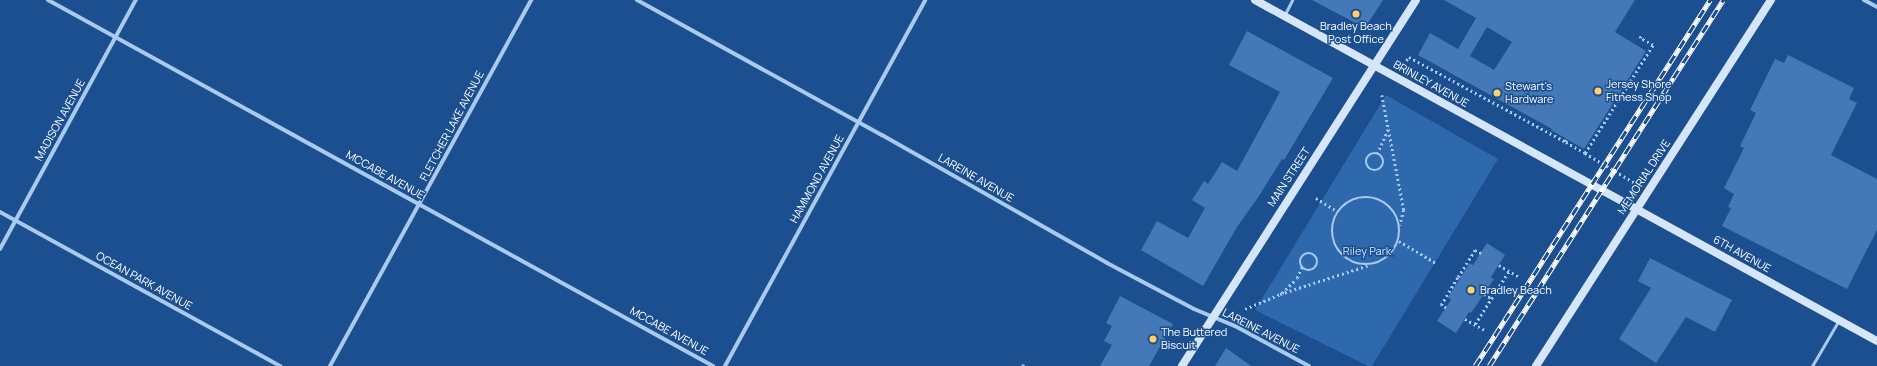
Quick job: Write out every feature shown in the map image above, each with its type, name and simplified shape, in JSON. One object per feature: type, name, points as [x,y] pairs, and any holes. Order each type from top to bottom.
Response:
[{"type":"street","name":"MCCABE AVENUE","points":[[48,0],[713,366]]},
{"type":"street","name":"MADISON AVENUE","points":[[0,248],[136,0]]},
{"type":"street","name":"FLETCHER LAKE AVENUE","points":[[330,366],[531,0]]},
{"type":"street","name":"LAREINE AVENUE","points":[[637,0],[858,122],[1107,263],[1194,309],[1235,326],[1309,366]]},
{"type":"street","name":"HAMMOND AVENUE","points":[[725,366],[925,0]]},
{"type":"street","name":"BRINLEY AVENUE","points":[[1255,0],[1596,187]]},
{"type":"street","name":"MAIN STREET","points":[[1182,366],[1416,0]]},
{"type":"street","name":"MEMORIAL DRIVE","points":[[1536,366],[1771,0]]},
{"type":"street","points":[[1864,0],[1877,7]]},
{"type":"street","name":"6TH AVENUE","points":[[1596,187],[1877,341]]},
{"type":"street","name":"OCEAN PARK AVENUE","points":[[0,212],[280,366]]},
{"type":"lane","points":[[1284,16],[1292,0]]},
{"type":"lane","points":[[1812,366],[1839,320]]},
{"type":"path","points":[[1585,152],[1653,45],[1640,38],[1642,33]]},
{"type":"path","points":[[1403,64],[1409,57],[1567,141],[1635,183]]},
{"type":"path","points":[[1245,309],[1280,294],[1372,264],[1388,257],[1395,250],[1399,241],[1400,226],[1404,210],[1382,95]]},
{"type":"path","points":[[1377,154],[1388,128]]},
{"type":"path","points":[[1371,154],[1377,154],[1382,157],[1383,165],[1379,170],[1373,171],[1368,168],[1366,160],[1371,154]]},
{"type":"path","points":[[1372,264],[1360,264],[1350,261],[1338,249],[1332,233],[1333,222],[1338,212],[1346,203],[1356,198],[1368,197],[1379,200],[1389,206],[1396,215],[1400,226]]},
{"type":"path","points":[[1316,198],[1338,212]]},
{"type":"path","points":[[1399,241],[1436,263]]},
{"type":"path","points":[[1446,308],[1441,305],[1475,250],[1481,253]]},
{"type":"path","points":[[1280,294],[1297,278],[1302,267],[1301,259],[1304,255],[1312,254],[1317,258],[1316,267],[1312,270],[1306,271],[1302,267]]},
{"type":"path","points":[[1499,264],[1519,277]]},
{"type":"path","points":[[1475,324],[1508,271]]},
{"type":"path","points":[[1484,294],[1491,298]]},
{"type":"path","points":[[1465,319],[1485,330]]},
{"type":"green space","name":"Riley Park","points":[[1386,95],[1498,159],[1372,366],[1368,366],[1255,310]]},
{"type":"building","name":"Bradley Beach Post Office","points":[[1312,0],[1383,0],[1365,28]]},
{"type":"building","points":[[1444,0],[1635,0],[1615,32],[1646,51],[1584,149],[1551,130],[1552,129],[1418,55],[1430,33],[1458,49],[1476,18]],"holes":[[[1487,27],[1512,42],[1494,70],[1470,56]]]},
{"type":"building","points":[[1247,31],[1333,78],[1284,160],[1282,159],[1259,196],[1237,227],[1203,286],[1141,250],[1157,221],[1188,238],[1205,208],[1192,200],[1204,181],[1208,184],[1222,162],[1237,171],[1280,92],[1229,65]]},
{"type":"building","points":[[1788,55],[1854,88],[1849,99],[1857,103],[1831,155],[1877,179],[1877,230],[1847,289],[1722,226],[1731,208],[1728,207],[1734,194],[1724,188],[1744,148],[1740,146],[1756,113],[1750,110],[1775,59],[1784,63]]},
{"type":"building","points":[[1487,243],[1505,255],[1491,277],[1494,279],[1471,313],[1469,312],[1456,333],[1437,321],[1451,300],[1448,297],[1470,263],[1473,265]]},
{"type":"building","points":[[1650,258],[1732,300],[1715,332],[1686,317],[1656,363],[1619,339],[1651,288],[1638,281]]},
{"type":"building","points":[[1120,296],[1173,324],[1149,366],[1100,366],[1112,345],[1104,341],[1112,326],[1106,323]]},
{"type":"building","points":[[1226,348],[1251,366],[1215,366]]},
{"type":"railway","points":[[1475,366],[1710,0]]},
{"type":"railway","points":[[1489,366],[1723,0]]},
{"type":"place","name":"Bradley Beach Post Office","points":[[1356,14]]},
{"type":"place","name":"Jersey Shore Fitness Shop","points":[[1598,91]]},
{"type":"place","name":"Stewart's Hardware","points":[[1497,93]]},
{"type":"place","name":"Bradley Beach","points":[[1471,290]]},
{"type":"place","name":"The Buttered Biscuit","points":[[1153,339]]}]
